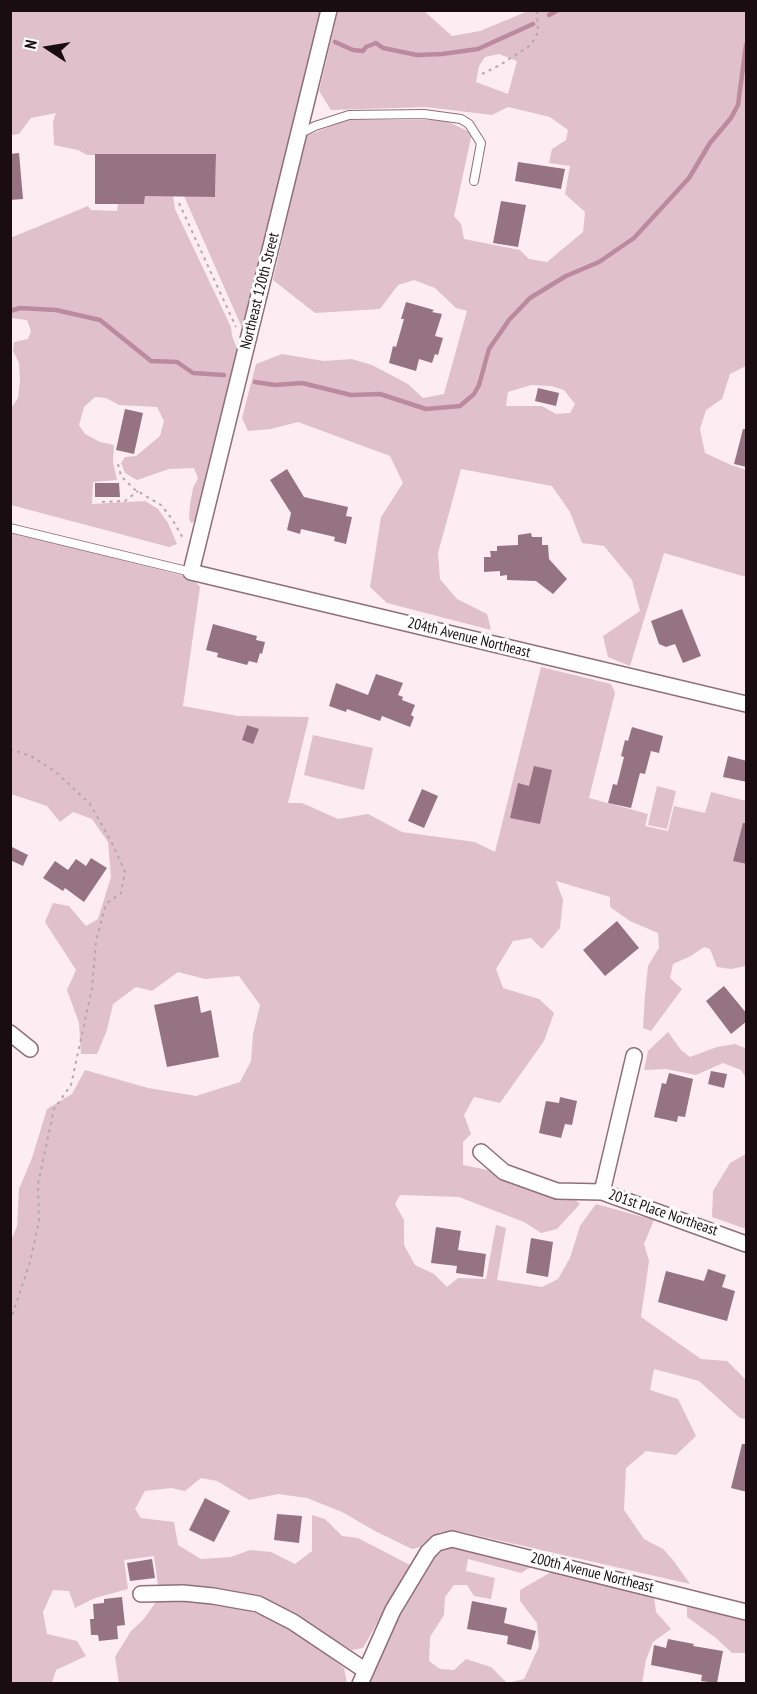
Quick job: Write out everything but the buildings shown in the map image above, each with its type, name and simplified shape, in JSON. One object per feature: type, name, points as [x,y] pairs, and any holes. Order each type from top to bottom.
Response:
[{"type":"street","name":"Northeast 120th Street","points":[[191,572],[329,10]]},
{"type":"street","name":"204th Avenue Northeast","points":[[191,572],[747,704]]},
{"type":"street","points":[[10,1034],[30,1049]]},
{"type":"street","points":[[602,1192],[634,1056]]},
{"type":"street","name":"201st Place Northeast","points":[[481,1152],[504,1172],[557,1191],[602,1192],[747,1244]]},
{"type":"street","name":"200th Avenue Northeast","points":[[363,1677],[393,1610],[428,1552],[437,1542],[452,1539],[747,1612]]},
{"type":"street","points":[[141,1594],[183,1593],[258,1604],[293,1622],[363,1677]]},
{"type":"lane","points":[[299,134],[315,126],[349,116],[424,114],[461,119],[469,124],[481,143],[474,181]]},
{"type":"lane","points":[[10,528],[191,572]]},
{"type":"path","points":[[482,74],[531,45],[538,32],[537,10]]},
{"type":"path","points":[[179,202],[245,352]]},
{"type":"path","points":[[118,464],[121,476],[138,491],[161,505],[172,519],[186,545]]},
{"type":"path","points":[[102,502],[125,501],[138,491]]},
{"type":"path","points":[[10,749],[31,756],[56,772],[90,804],[125,872],[121,893],[106,904],[96,941],[92,988],[71,1085],[54,1109],[38,1184],[39,1221],[30,1262],[10,1322]]},
{"type":"shaded area","points":[[11,11],[322,11],[243,330],[184,196],[215,197],[216,154],[87,155],[78,150],[54,145],[53,122],[56,113],[31,118],[19,134],[11,135]]},
{"type":"shaded area","points":[[338,11],[424,11],[452,36],[480,31],[528,11],[746,11],[746,366],[730,374],[722,399],[706,410],[700,429],[705,453],[746,470],[746,577],[664,553],[630,666],[608,657],[603,636],[640,611],[632,580],[604,546],[582,543],[570,512],[552,486],[461,469],[438,553],[440,579],[457,599],[487,614],[491,630],[387,603],[370,587],[381,517],[403,483],[390,456],[298,422],[271,429],[248,431],[242,418],[256,364],[282,354],[324,361],[352,359],[372,365],[408,384],[423,398],[444,394],[467,311],[456,308],[435,288],[414,280],[398,285],[380,309],[315,313],[273,280],[306,136],[346,120],[444,120],[472,133],[454,216],[461,224],[464,239],[520,250],[529,259],[547,262],[583,232],[585,212],[565,194],[570,166],[549,163],[552,149],[566,140],[568,130],[550,117],[508,107],[492,115],[426,107],[331,110],[319,91]],"holes":[[[499,54],[517,61],[508,94],[476,82],[479,66],[485,57]],[[531,385],[551,386],[564,390],[575,404],[570,413],[556,414],[542,406],[506,406],[508,392]]]},
{"type":"shaded area","points":[[145,196],[173,196],[175,209],[231,327],[240,356],[196,521],[191,523],[190,504],[193,488],[198,478],[194,468],[169,469],[137,480],[125,473],[121,463],[125,457],[136,456],[160,436],[164,421],[157,407],[119,405],[106,398],[95,397],[84,407],[79,425],[85,434],[100,442],[114,445],[113,462],[117,480],[93,482],[92,504],[145,501],[158,509],[168,523],[177,544],[169,547],[11,505],[11,408],[18,398],[20,381],[19,363],[13,351],[14,342],[28,339],[31,331],[27,320],[11,318],[10,238],[88,206],[91,210],[117,211],[118,204],[144,204]]},
{"type":"shaded area","points":[[11,532],[192,578],[200,587],[183,706],[238,716],[309,717],[288,803],[302,803],[338,819],[368,814],[402,832],[475,842],[495,852],[541,667],[611,684],[615,693],[589,798],[648,814],[645,826],[668,831],[674,806],[705,813],[711,792],[746,801],[746,966],[731,969],[717,967],[710,949],[704,947],[673,964],[670,978],[682,989],[651,1031],[643,1028],[645,995],[648,966],[659,948],[658,933],[630,921],[610,907],[610,897],[556,881],[563,900],[560,928],[542,949],[531,938],[513,941],[496,969],[503,988],[539,999],[554,1013],[544,1041],[500,1103],[474,1097],[464,1115],[471,1134],[463,1142],[463,1165],[492,1171],[573,1198],[580,1204],[557,1229],[541,1233],[524,1222],[459,1197],[400,1195],[395,1204],[404,1220],[404,1245],[415,1265],[434,1274],[447,1287],[458,1278],[486,1279],[496,1225],[506,1228],[497,1280],[542,1287],[558,1279],[570,1258],[580,1226],[596,1204],[654,1220],[644,1244],[649,1261],[641,1317],[701,1359],[727,1361],[746,1380],[746,1419],[740,1418],[699,1381],[654,1369],[650,1390],[678,1399],[696,1436],[676,1455],[646,1451],[626,1468],[624,1510],[644,1539],[663,1549],[690,1584],[458,1531],[440,1532],[425,1546],[412,1549],[342,1512],[307,1498],[278,1494],[249,1500],[217,1481],[201,1478],[185,1491],[171,1488],[145,1491],[135,1509],[141,1518],[174,1522],[178,1545],[201,1559],[231,1557],[250,1550],[271,1552],[295,1564],[312,1551],[312,1515],[325,1519],[342,1536],[358,1538],[410,1565],[363,1648],[352,1650],[261,1599],[199,1586],[158,1585],[154,1556],[124,1560],[128,1589],[95,1598],[75,1608],[69,1591],[53,1590],[43,1612],[47,1634],[77,1641],[86,1656],[56,1670],[52,1683],[11,1683],[10,1243],[17,1226],[19,1189],[32,1158],[47,1109],[72,1094],[85,1070],[148,1088],[196,1096],[240,1082],[251,1061],[253,1034],[260,1005],[239,976],[205,979],[178,972],[152,991],[136,987],[113,1004],[107,1030],[97,1054],[81,1054],[79,1023],[67,990],[76,970],[45,922],[53,903],[69,906],[86,926],[98,919],[111,877],[108,842],[92,819],[73,812],[60,822],[47,806],[11,794]]},
{"type":"shaded area","points":[[313,735],[373,748],[364,790],[304,775]]},
{"type":"shaded area","points":[[657,786],[676,791],[667,829],[648,825]]},
{"type":"shaded area","points":[[668,1032],[681,1050],[690,1057],[717,1047],[735,1044],[746,1047],[746,1078],[741,1070],[723,1063],[696,1075],[666,1069],[644,1070],[648,1051]]},
{"type":"shaded area","points":[[746,1154],[746,1229],[712,1217],[713,1191],[730,1163]]},
{"type":"shaded area","points":[[450,1547],[472,1548],[536,1564],[521,1573],[468,1559],[466,1571],[495,1578],[491,1599],[474,1596],[467,1585],[454,1585],[445,1597],[444,1615],[430,1637],[429,1661],[440,1669],[454,1670],[466,1659],[491,1667],[507,1683],[524,1679],[539,1646],[537,1623],[520,1601],[520,1590],[551,1572],[654,1597],[656,1612],[671,1629],[653,1642],[646,1660],[642,1683],[367,1684],[421,1569],[438,1553]]},
{"type":"shaded area","points":[[158,1599],[232,1606],[272,1618],[309,1641],[344,1668],[347,1683],[119,1683],[115,1657],[131,1631],[143,1620]]},
{"type":"shaded area","points":[[687,1605],[746,1620],[746,1653],[732,1653],[687,1617]]},
{"type":"waterway","points":[[549,15],[558,10]]},
{"type":"waterway","points":[[335,42],[353,50],[363,51],[366,47],[376,43],[383,48],[417,55],[442,54],[478,49],[533,24]]},
{"type":"waterway","points":[[255,382],[275,385],[302,383],[351,395],[380,394],[426,409],[460,406],[474,394],[479,385],[489,349],[509,320],[530,298],[566,276],[599,262],[634,238],[689,178],[710,143],[731,118],[738,105],[746,45]]},
{"type":"waterway","points":[[10,311],[20,308],[56,310],[100,320],[151,361],[177,362],[193,373],[224,375]]}]
